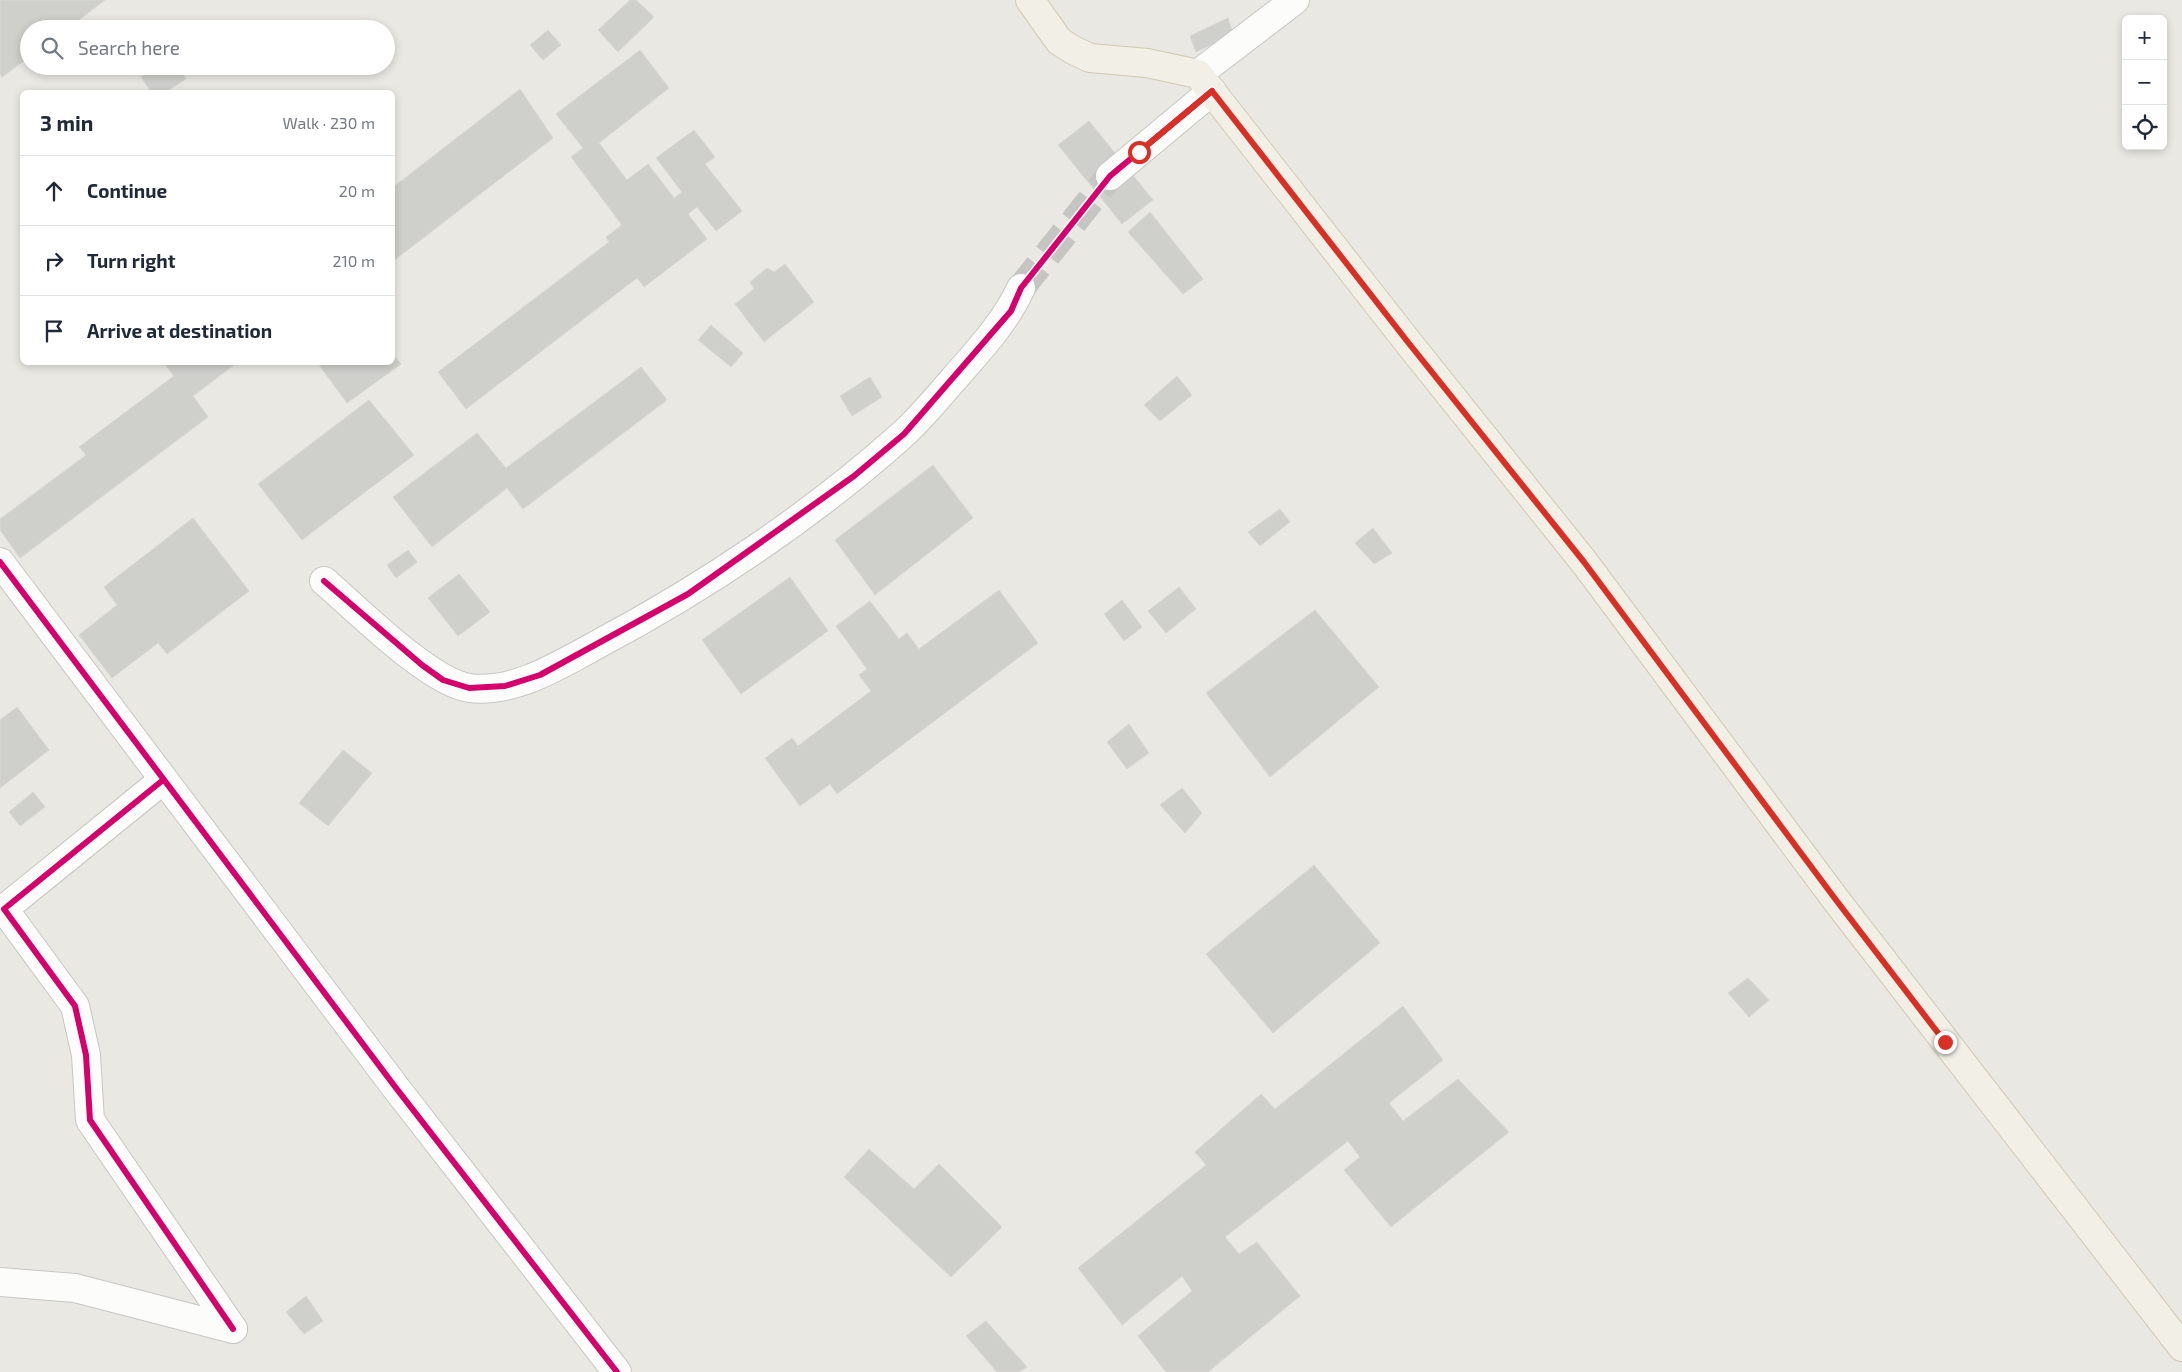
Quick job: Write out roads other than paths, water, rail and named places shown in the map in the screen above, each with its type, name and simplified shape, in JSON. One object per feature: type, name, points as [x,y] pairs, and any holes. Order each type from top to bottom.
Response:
[{"type":"main road","points":[[1030,0],[1060,41],[1090,58],[1147,63],[1205,83],[1407,341],[1584,562],[1836,900],[2182,1347]]},
{"type":"street","points":[[1110,176],[1205,83],[1295,0]]},
{"type":"street","points":[[324,581],[422,665],[443,680],[469,688],[504,686],[540,675],[688,594],[854,476],[904,434],[945,389],[1011,310],[1021,288]]},
{"type":"street","points":[[0,562],[162,780],[396,1088],[617,1372]]},
{"type":"street","points":[[0,1282],[74,1288],[233,1329],[90,1120],[86,1055],[75,1006],[4,909],[162,780]]},
{"type":"tunnel","points":[[1021,288],[1110,176]]}]
